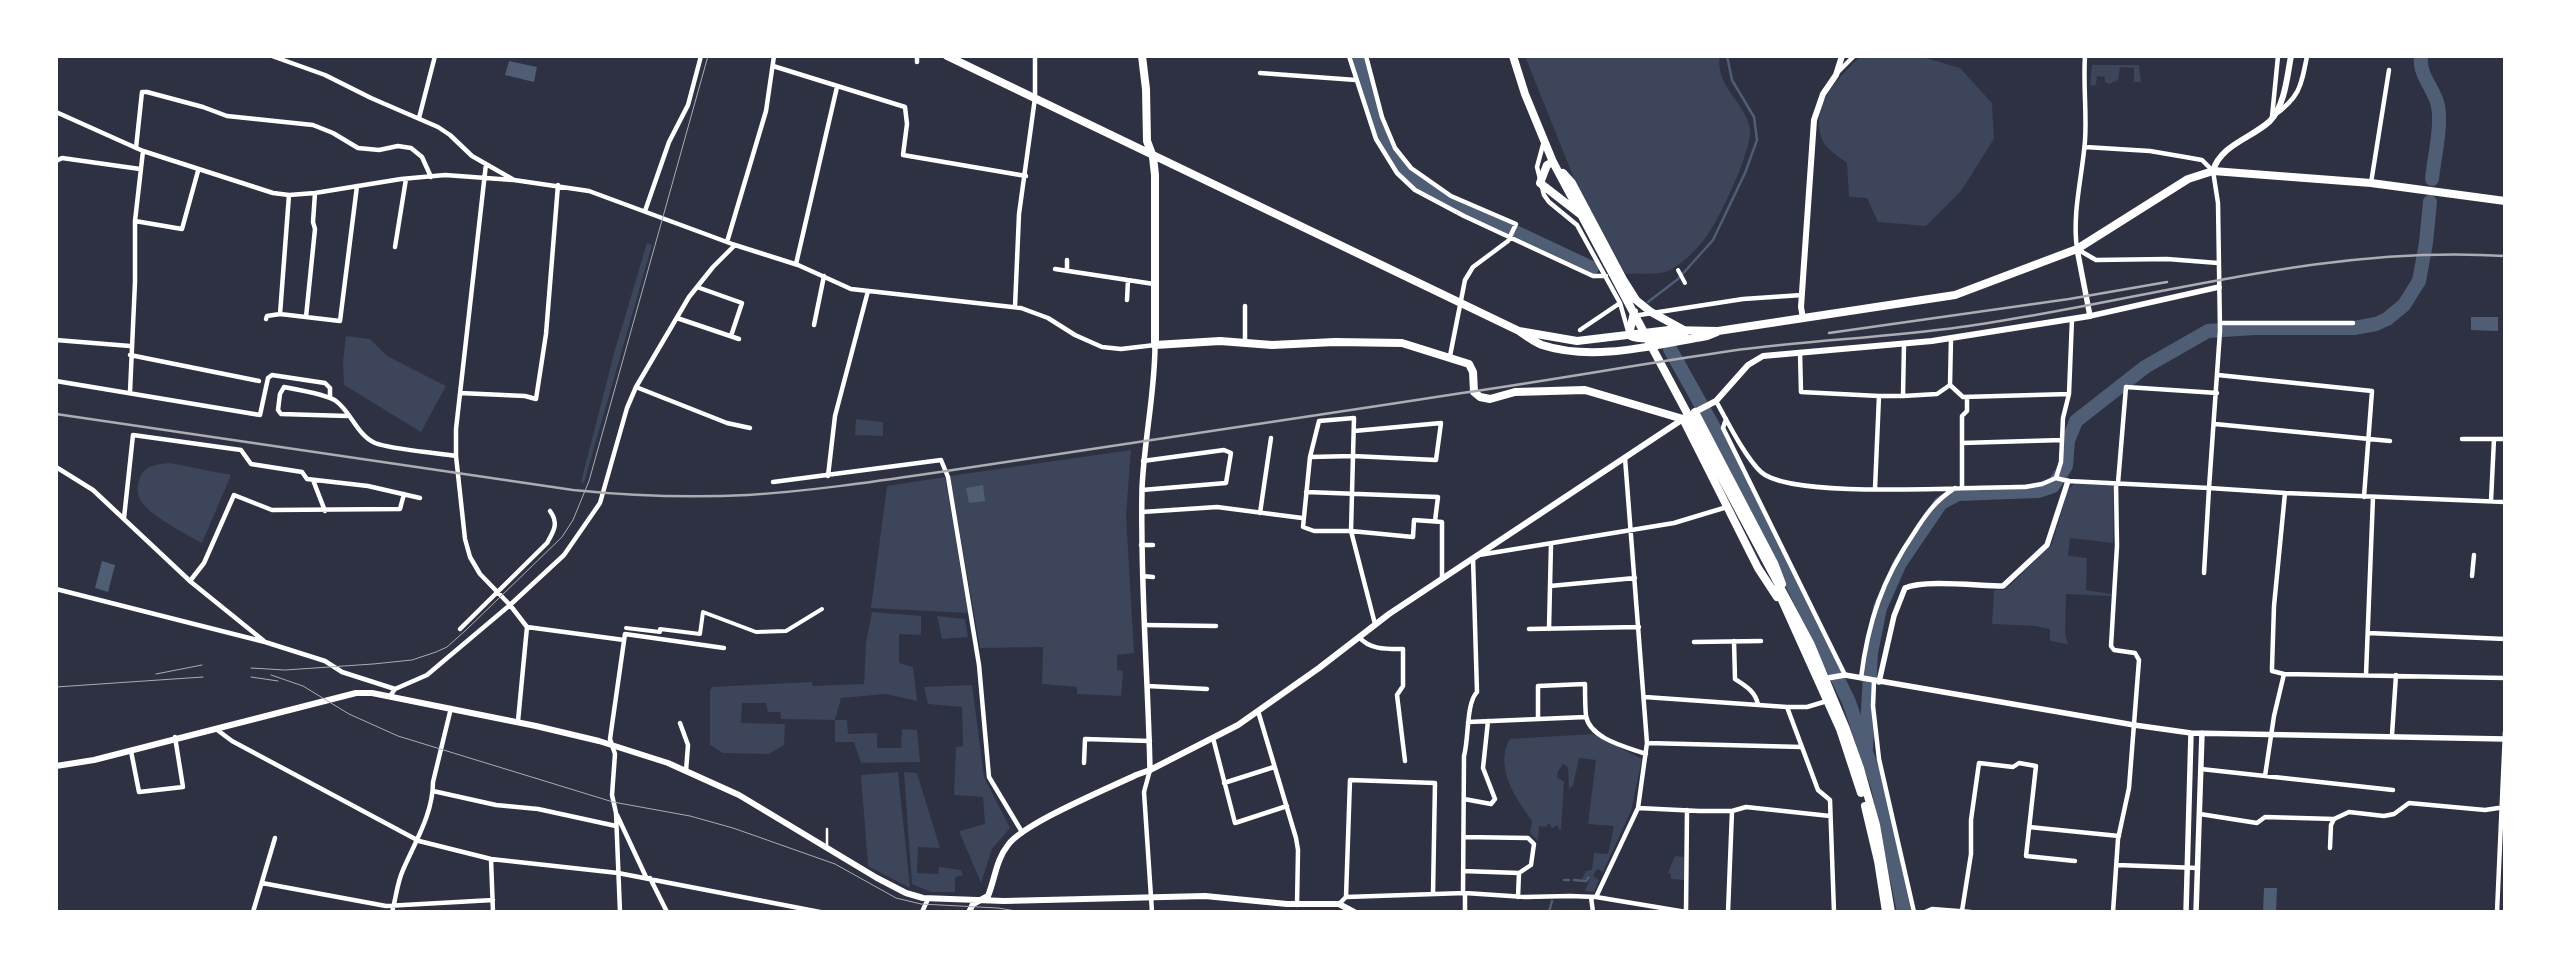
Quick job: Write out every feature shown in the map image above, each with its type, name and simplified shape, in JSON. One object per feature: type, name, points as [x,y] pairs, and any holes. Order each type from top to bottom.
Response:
[{"type":"main road","points":[[947,56],[1519,331],[1540,344],[1574,352],[1616,350],[1697,338],[1718,331],[1955,295],[2077,249],[2188,179],[2213,171],[2371,183],[2505,201]]},
{"type":"main road","points":[[1142,56],[1146,89],[1147,142],[1152,156],[1155,175],[1155,345],[1192,341],[1272,345],[1335,342],[1402,343],[1465,362],[1472,367],[1474,392],[1485,399],[1515,392],[1584,390],[1683,419],[1758,568],[1784,601]]},
{"type":"main road","points":[[1513,56],[1525,94],[1553,162],[1771,573],[1822,680],[1860,768],[1878,834],[1891,912]]},
{"type":"main road","points":[[1803,318],[1802,295],[1814,120],[1823,94],[1836,75],[1842,56]]},
{"type":"main road","points":[[2213,171],[2223,155],[2272,117],[2280,106],[2291,56]]},
{"type":"main road","points":[[1553,162],[1547,165],[1540,183],[1582,216]]},
{"type":"main road","points":[[1553,162],[1572,183],[1631,293],[1651,312],[1682,329]]},
{"type":"main road","points":[[1616,350],[1629,335],[1633,316],[1631,293]]},
{"type":"main road","points":[[969,912],[971,906],[988,896],[996,868],[1008,845],[1022,832],[1213,738],[1258,712],[1375,624],[1442,578],[1683,419],[1713,403],[1754,359],[1763,356],[1800,352],[1951,338],[2090,316]]},
{"type":"main road","points":[[1519,331],[1577,341],[1682,329],[1718,331]]},
{"type":"main road","points":[[1629,335],[1637,340],[1664,336],[1697,338]]},
{"type":"main road","points":[[1697,411],[1774,563],[1784,601]]},
{"type":"main road","points":[[1822,680],[1827,701],[1840,729],[1864,802],[1878,861],[1886,912]]},
{"type":"main road","points":[[56,766],[131,751],[175,737],[356,693],[380,694],[518,722],[611,746],[686,771],[739,795],[884,882],[906,893],[928,899],[980,901],[1205,896],[1297,904],[1311,908],[1339,904],[1354,912]]},
{"type":"street","points":[[272,56],[325,75],[443,130],[469,153],[514,180]]},
{"type":"street","points":[[419,118],[436,56]]},
{"type":"street","points":[[645,211],[670,142],[688,105],[700,56]]},
{"type":"street","points":[[727,242],[766,111],[774,56]]},
{"type":"street","points":[[1015,307],[1019,214],[1026,176],[1035,98],[1035,56]]},
{"type":"street","points":[[1349,56],[1376,139],[1397,173],[1415,190],[1593,276],[1606,276]]},
{"type":"street","points":[[1366,56],[1382,117],[1395,148],[1411,168],[1451,196],[1516,224],[1511,237],[1473,267],[1465,280],[1450,356]]},
{"type":"street","points":[[1836,75],[1854,56]]},
{"type":"street","points":[[2085,56],[2084,96],[2087,113],[2085,147],[2077,197],[2075,233],[2090,316],[2219,287]]},
{"type":"street","points":[[2272,117],[2278,56]]},
{"type":"street","points":[[2272,117],[2291,104],[2297,94],[2307,56]]},
{"type":"street","points":[[773,66],[905,107],[907,124],[903,155],[1026,176]]},
{"type":"street","points":[[2371,183],[2389,70]]},
{"type":"street","points":[[1260,73],[1356,80]]},
{"type":"street","points":[[796,264],[837,86]]},
{"type":"street","points":[[136,148],[142,92],[147,92],[203,107],[227,116],[313,125],[333,133],[358,148],[378,150],[398,146],[411,148],[422,157],[431,176]]},
{"type":"street","points":[[56,112],[143,151],[198,171],[273,194],[315,193],[445,175],[558,185],[589,191],[735,245],[796,264],[851,289],[1015,307],[1048,318],[1075,335],[1102,347],[1121,349],[1155,345],[1155,370],[1143,461],[1141,545],[1150,741],[1150,770],[1144,792],[1152,912]]},
{"type":"street","points":[[1544,141],[1537,167],[1540,183],[1549,202],[1577,225],[1620,302],[1629,335]]},
{"type":"street","points":[[2085,147],[2150,151],[2186,156],[2202,160],[2213,171],[2217,195],[2220,331],[2204,573]]},
{"type":"street","points":[[130,392],[130,346],[135,282],[135,221],[143,151]]},
{"type":"street","points":[[56,161],[62,158],[140,169]]},
{"type":"street","points":[[486,164],[460,393],[456,456],[465,539],[470,557],[480,574],[528,627],[624,640]]},
{"type":"street","points":[[135,221],[182,229],[198,171]]},
{"type":"street","points":[[395,247],[406,179]]},
{"type":"street","points":[[460,393],[525,396],[536,399],[546,334],[558,185]]},
{"type":"street","points":[[266,319],[267,316],[272,314],[280,314],[340,321],[357,186]]},
{"type":"street","points":[[306,317],[315,229],[313,222],[315,193]]},
{"type":"street","points":[[280,314],[289,195]]},
{"type":"street","points":[[383,685],[390,696],[395,689],[427,675],[510,605],[564,555],[600,503],[627,408],[636,387],[697,286],[712,267],[735,245]]},
{"type":"street","points":[[2077,249],[2096,260],[2167,260],[2218,263]]},
{"type":"street","points":[[1067,260],[1067,270]]},
{"type":"street","points":[[1055,269],[1154,284]]},
{"type":"street","points":[[1680,273],[1685,283]]},
{"type":"street","points":[[814,324],[824,276]]},
{"type":"street","points":[[1127,300],[1128,280]]},
{"type":"street","points":[[697,286],[742,303],[730,336]]},
{"type":"street","points":[[828,476],[835,416],[868,291]]},
{"type":"street","points":[[1624,317],[1743,299],[1802,295]]},
{"type":"street","points":[[1580,330],[1620,302]]},
{"type":"street","points":[[1245,343],[1246,306]]},
{"type":"street","points":[[676,318],[739,339]]},
{"type":"street","points":[[2056,478],[2060,462],[2063,418],[2069,394],[2072,319]]},
{"type":"street","points":[[2220,324],[2353,323]]},
{"type":"street","points":[[1951,338],[1950,385],[1963,397],[2069,394]]},
{"type":"street","points":[[56,340],[130,346]]},
{"type":"street","points":[[1903,396],[1904,343]]},
{"type":"street","points":[[1800,352],[1801,392],[1903,396],[1937,394],[1950,385]]},
{"type":"street","points":[[130,356],[259,381]]},
{"type":"street","points":[[56,381],[260,415],[268,378],[272,375],[325,383],[330,388],[330,397],[375,442],[456,456]]},
{"type":"street","points":[[2218,375],[2372,391],[2364,497]]},
{"type":"street","points":[[330,397],[324,398],[305,390],[284,387],[280,391],[278,410],[285,415],[347,416]]},
{"type":"street","points":[[636,387],[727,423],[750,428]]},
{"type":"street","points":[[2113,912],[2119,836],[2128,788],[2138,656],[2135,653],[2114,650],[2111,646],[2117,546],[2117,483],[2126,387],[2217,393]]},
{"type":"street","points":[[1875,489],[1879,396]]},
{"type":"street","points":[[1962,487],[1962,416],[1967,411],[1967,397]]},
{"type":"street","points":[[1713,403],[1726,419],[1753,462],[1768,477],[1807,486],[1875,489],[2025,487],[2042,484],[2056,478],[2065,481],[2285,493],[2505,502]]},
{"type":"street","points":[[1375,624],[1351,530],[1354,418],[1318,421],[1310,458],[1302,527],[1314,531],[1351,530],[1412,536],[1414,520],[1442,522],[1442,578]]},
{"type":"street","points":[[1726,419],[1723,428],[1844,675]]},
{"type":"street","points":[[1310,458],[1353,456],[1436,460],[1441,423],[1354,430]]},
{"type":"street","points":[[2214,424],[2390,441]]},
{"type":"street","points":[[124,518],[133,435],[241,450],[251,464],[302,472],[307,479],[368,486],[420,498]]},
{"type":"street","points":[[1260,513],[1271,438]]},
{"type":"street","points":[[2462,439],[2505,439]]},
{"type":"street","points":[[2491,501],[2494,439]]},
{"type":"street","points":[[1962,443],[2062,440]]},
{"type":"street","points":[[1142,490],[1226,483],[1231,453],[1224,450],[1143,461]]},
{"type":"street","points":[[1593,912],[1594,897],[1638,808],[1647,743],[1646,697],[1625,458]]},
{"type":"street","points":[[773,482],[941,460],[948,477],[979,665],[989,777],[1022,832]]},
{"type":"street","points":[[56,467],[93,490],[190,581],[265,642]]},
{"type":"street","points":[[313,480],[325,511]]},
{"type":"street","points":[[1914,912],[1879,759],[1873,706],[1875,681],[1894,616],[1904,588],[1911,585],[2003,586],[2046,545],[2065,481]]},
{"type":"street","points":[[1862,678],[1866,637],[1877,600],[1899,555],[1934,504],[1955,488]]},
{"type":"street","points":[[1306,492],[1438,497],[1435,521]]},
{"type":"street","points":[[2285,493],[2274,606],[2272,671],[2284,674],[2505,678]]},
{"type":"street","points":[[190,581],[204,563],[234,496],[272,510],[325,511],[400,509],[404,494]]},
{"type":"street","points":[[2366,675],[2373,497]]},
{"type":"street","points":[[1142,512],[1217,507],[1302,518]]},
{"type":"street","points":[[1465,912],[1463,871],[1464,756],[1469,739],[1468,722],[1472,697],[1477,692],[1474,557],[1674,522],[1727,507]]},
{"type":"street","points":[[460,629],[551,536],[556,529],[554,517],[550,511]]},
{"type":"street","points":[[1550,629],[1551,544]]},
{"type":"street","points":[[1141,545],[1153,545]]},
{"type":"street","points":[[2472,576],[2474,555]]},
{"type":"street","points":[[1142,576],[1153,577]]},
{"type":"street","points":[[1550,586],[1635,578]]},
{"type":"street","points":[[56,589],[265,642],[325,661],[342,672],[395,689]]},
{"type":"street","points":[[626,628],[660,632],[660,629],[700,634],[703,612],[756,632],[786,631],[822,609]]},
{"type":"street","points":[[1145,625],[1216,626]]},
{"type":"street","points":[[518,722],[528,627]]},
{"type":"street","points":[[1529,629],[1639,627]]},
{"type":"street","points":[[2368,633],[2505,639]]},
{"type":"street","points":[[620,912],[616,813],[612,795],[615,754],[611,746],[611,732],[625,634],[724,648]]},
{"type":"street","points":[[1360,637],[1365,644],[1403,649],[1403,686],[1397,695],[1405,761]]},
{"type":"street","points":[[1694,642],[1761,641]]},
{"type":"street","points":[[1734,642],[1735,679],[1750,690],[1757,698],[1758,705]]},
{"type":"street","points":[[2265,776],[2279,688],[2284,674]]},
{"type":"street","points":[[1822,680],[1834,675],[1844,675],[2134,726],[2202,734],[2272,733],[2505,739]]},
{"type":"street","points":[[2392,736],[2396,675]]},
{"type":"street","points":[[1538,719],[1538,686],[1585,684],[1586,717],[1592,728],[1599,734],[1646,754]]},
{"type":"street","points":[[380,694],[383,685]]},
{"type":"street","points":[[1147,686],[1207,690]]},
{"type":"street","points":[[1646,697],[1787,707],[1807,707],[1827,701]]},
{"type":"street","points":[[1787,707],[1818,790],[1830,800],[1834,912]]},
{"type":"street","points":[[392,912],[403,870],[419,840],[433,791],[451,708]]},
{"type":"street","points":[[1258,712],[1287,806],[1298,850],[1297,904]]},
{"type":"street","points":[[1468,722],[1586,717]]},
{"type":"street","points":[[1464,799],[1491,804],[1495,799],[1483,768],[1488,721]]},
{"type":"street","points":[[680,723],[688,745],[686,771]]},
{"type":"street","points":[[215,728],[232,741],[419,840],[491,859],[618,873],[820,912]]},
{"type":"street","points":[[2497,912],[2505,732]]},
{"type":"street","points":[[2186,912],[2191,733]]},
{"type":"street","points":[[2196,912],[2202,734]]},
{"type":"street","points":[[131,751],[139,792],[183,787],[175,737]]},
{"type":"street","points":[[1213,738],[1235,824],[1287,806]]},
{"type":"street","points":[[1084,763],[1085,739],[1150,741]]},
{"type":"street","points":[[1647,743],[1802,747]]},
{"type":"street","points":[[1962,911],[1971,854],[1970,820],[1980,763],[2013,767],[2020,763],[2036,766],[2026,856],[2076,861]]},
{"type":"street","points":[[1224,783],[1274,767]]},
{"type":"street","points":[[2201,769],[2393,790]]},
{"type":"street","points":[[1346,897],[1350,780],[1435,782],[1433,894]]},
{"type":"street","points":[[433,791],[496,805],[538,809],[616,826]]},
{"type":"street","points":[[2200,814],[2257,823],[2265,816],[2334,819],[2349,812],[2384,816],[2394,814],[2409,803],[2485,810],[2503,807]]},
{"type":"street","points":[[1638,808],[1732,810],[1746,808],[1830,816]]},
{"type":"street","points":[[1339,904],[1346,897],[1464,893],[1518,897],[1594,897],[1686,912],[1688,810]]},
{"type":"street","points":[[1728,912],[1732,810]]},
{"type":"street","points":[[616,813],[667,912]]},
{"type":"street","points":[[2330,848],[2331,826],[2334,819]]},
{"type":"street","points":[[2029,827],[2119,836]]},
{"type":"street","points":[[1463,871],[1519,873],[1531,865],[1534,844],[1528,838],[1464,837]]},
{"type":"street","points":[[253,912],[274,838]]},
{"type":"street","points":[[491,859],[494,912]]},
{"type":"street","points":[[2117,865],[2198,868]]},
{"type":"street","points":[[1518,897],[1519,873]]},
{"type":"street","points":[[262,883],[393,906],[493,900]]},
{"type":"street","points":[[922,912],[928,899]]},
{"type":"street","points":[[1925,912],[1932,909],[1971,912]]},
{"type":"lane","points":[[826,847],[828,844],[827,829]]},
{"type":"shaded area","points":[[1525,56],[1720,56],[1719,66],[1722,76],[1747,120],[1750,129],[1749,139],[1733,187],[1717,220],[1699,245],[1678,265],[1668,271],[1652,274],[1626,274],[1575,181]]},
{"type":"shaded area","points":[[1861,56],[1919,56],[1960,68],[1992,103],[1994,139],[1961,191],[1926,226],[1878,222],[1867,198],[1849,197],[1847,163],[1829,149],[1822,139],[1819,127],[1823,103],[1828,93],[1844,73]]},
{"type":"shaded area","points":[[509,61],[537,67],[534,82],[505,75]]},
{"type":"shaded area","points":[[2092,65],[2139,65],[2141,82],[2134,82],[2134,68],[2120,67],[2118,80],[2109,84],[2105,82],[2105,77],[2097,76],[2096,85],[2092,86],[2090,84]]},
{"type":"shaded area","points":[[647,243],[652,245],[584,483],[581,482],[615,350]]},
{"type":"shaded area","points":[[2471,317],[2498,317],[2498,331],[2471,330]]},
{"type":"shaded area","points":[[346,336],[370,339],[387,356],[446,386],[421,432],[344,385],[343,361]]},
{"type":"shaded area","points":[[856,419],[883,422],[883,436],[855,435]]},
{"type":"shaded area","points":[[1131,450],[1126,515],[1134,653],[1117,655],[1117,670],[1123,671],[1121,696],[1077,694],[1077,687],[1042,684],[1043,647],[980,648],[950,476]]},
{"type":"shaded area","points":[[170,463],[231,475],[202,543],[160,518],[145,506],[139,496],[138,484],[143,472],[155,465]]},
{"type":"shaded area","points":[[945,477],[968,613],[871,608],[887,486]]},
{"type":"shaded area","points":[[2074,484],[2114,485],[2113,543],[2070,538],[2068,556],[2087,558],[2086,590],[2111,594],[2111,596],[2066,594],[2065,634],[2068,644],[2050,641],[2050,629],[2035,626],[1992,624],[1994,590],[2005,590],[2052,544],[2068,489]]},
{"type":"shaded area","points":[[983,485],[985,501],[969,503],[966,488]]},
{"type":"shaded area","points":[[102,561],[115,565],[108,592],[95,588]]},
{"type":"shaded area","points":[[872,612],[921,616],[921,635],[899,634],[899,663],[913,667],[917,701],[886,694],[841,698],[835,720],[781,719],[780,712],[768,712],[766,703],[742,703],[741,723],[785,724],[784,745],[769,754],[723,753],[710,745],[710,691],[712,687],[812,682],[813,686],[864,684],[866,643]]},
{"type":"shaded area","points":[[937,616],[965,619],[968,637],[942,639]]},
{"type":"shaded area","points":[[972,685],[984,777],[1010,828],[992,849],[981,883],[959,831],[985,824],[983,797],[954,795],[956,747],[963,746],[962,707],[928,704],[924,687]]},
{"type":"shaded area","points":[[835,720],[847,720],[848,734],[877,733],[877,748],[901,748],[902,729],[917,730],[920,762],[861,763],[854,742],[835,742]]},
{"type":"shaded area","points":[[1593,734],[1642,759],[1631,811],[1603,872],[1597,869],[1593,876],[1599,880],[1594,892],[1585,891],[1591,876],[1589,875],[1585,880],[1582,879],[1586,871],[1592,870],[1594,853],[1608,854],[1614,826],[1588,824],[1596,760],[1579,758],[1573,785],[1569,789],[1568,767],[1563,764],[1558,771],[1557,777],[1564,782],[1561,830],[1559,830],[1558,825],[1552,828],[1549,823],[1546,827],[1539,826],[1538,841],[1530,833],[1532,821],[1509,783],[1504,761],[1505,750],[1510,739]]},
{"type":"shaded area","points":[[898,772],[910,888],[868,866],[861,775]]},
{"type":"shaded area","points":[[904,772],[917,773],[940,848],[918,847],[917,873],[938,874],[939,867],[961,870],[963,875],[955,877],[955,892],[931,892],[912,884]]},
{"type":"shaded area","points":[[1675,856],[1685,857],[1684,880],[1671,879],[1671,874],[1668,873]]},
{"type":"shaded area","points":[[2264,888],[2277,888],[2276,912],[2263,912]]},
{"type":"waterway","points":[[1359,56],[1382,135],[1399,164],[1413,179],[1445,199],[1592,268]]},
{"type":"waterway","points":[[1648,302],[1678,279],[1713,240],[1745,173],[1757,140],[1754,117],[1732,80],[1727,56]]},
{"type":"waterway","points":[[2421,56],[2424,76],[2436,100],[2439,114],[2432,179]]},
{"type":"waterway","points":[[1866,749],[1871,653],[1880,608],[1900,563],[1941,503],[1958,494],[2038,491],[2053,486],[2066,466],[2068,441],[2076,421],[2145,367],[2208,331],[2255,328],[2354,328],[2376,324],[2387,319],[2404,305],[2419,281],[2426,243],[2430,202]]},
{"type":"waterway","points":[[1670,349],[1737,469],[1849,702],[1878,787],[1904,912]]},
{"type":"waterway","points":[[1574,880],[1586,881],[1589,877]]},
{"type":"waterway","points":[[1564,880],[1569,880]]},
{"type":"waterway","points":[[1549,912],[1552,901]]},
{"type":"tram line","points":[[251,668],[285,670],[373,664],[412,660],[436,652],[447,647],[466,630],[562,537],[573,520],[589,481],[708,56]]},
{"type":"tram line","points":[[156,674],[202,665]]},
{"type":"tram line","points":[[271,675],[303,686],[349,714],[398,736],[613,802],[690,816],[733,828],[835,864],[896,898],[921,904],[998,908],[1022,912]]},
{"type":"tram line","points":[[56,687],[203,677]]},
{"type":"tram line","points":[[251,677],[278,681]]},
{"type":"railway","points":[[56,414],[573,490],[661,496],[748,495],[818,489],[910,476],[1730,351],[1961,327],[2299,267],[2367,259],[2436,255],[2505,256]]},
{"type":"railway","points":[[1829,333],[2069,299],[2167,282]]}]
